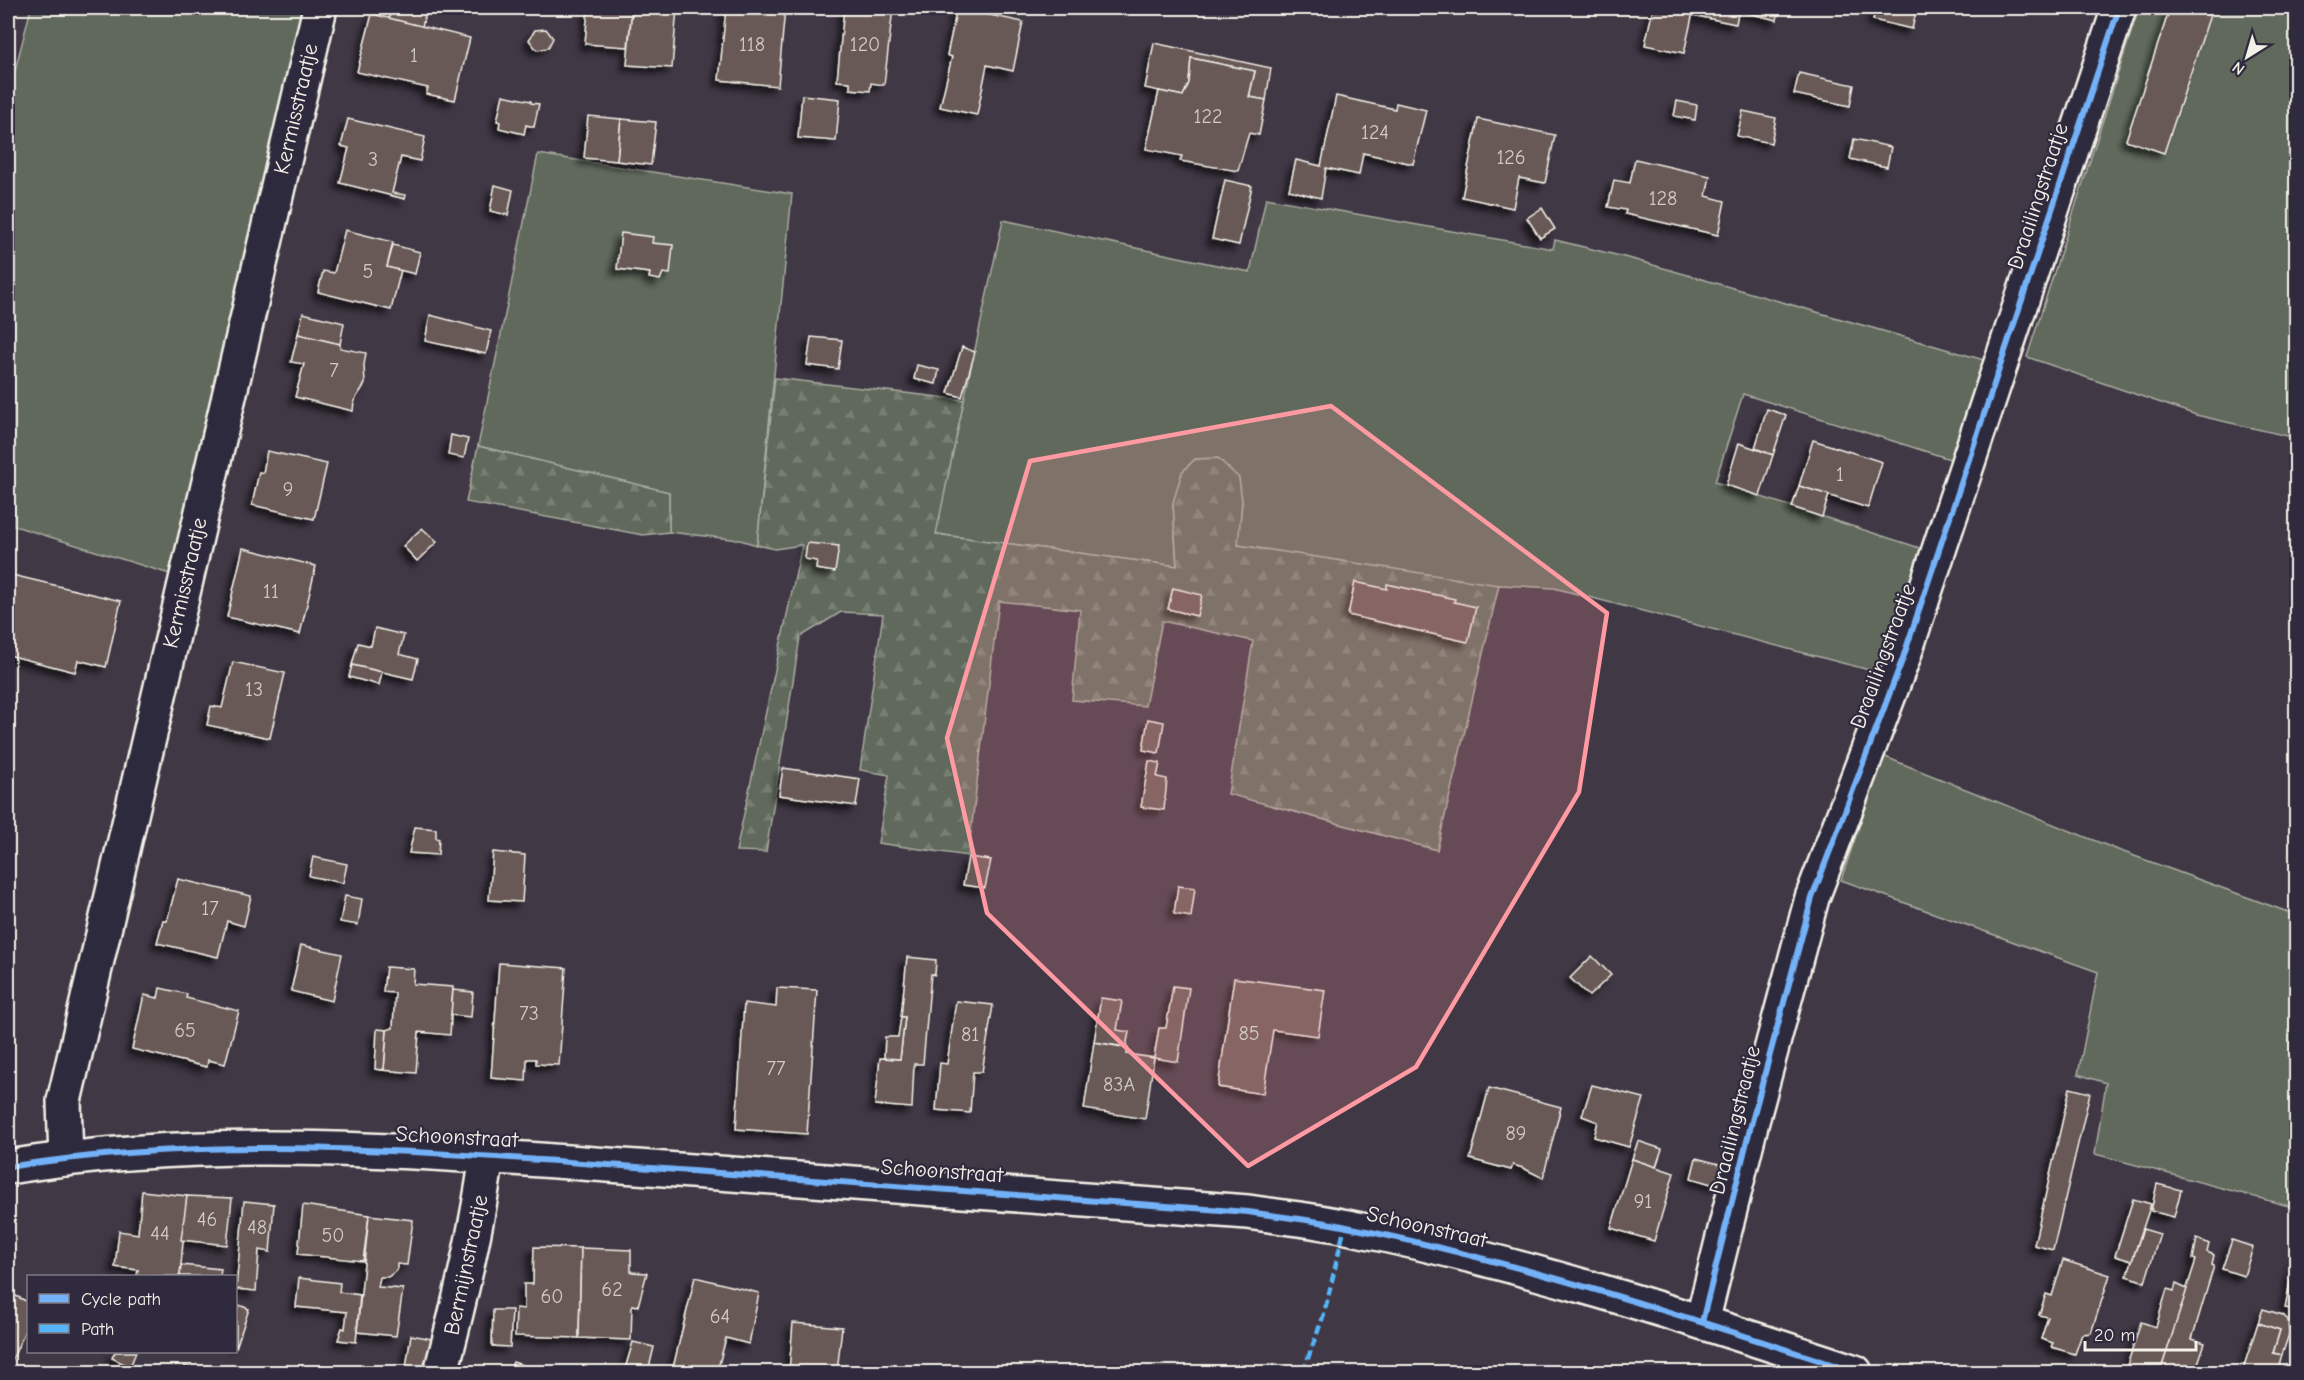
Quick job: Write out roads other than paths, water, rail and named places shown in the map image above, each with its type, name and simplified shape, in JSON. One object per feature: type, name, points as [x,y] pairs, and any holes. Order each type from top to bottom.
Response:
[{"type":"street","name":"Kermisstraatje","points":[[66,1159],[64,1101],[320,8]]},
{"type":"street","name":"Draailingstraatje","points":[[1702,1322],[1751,1125],[1812,897],[1903,658],[2120,8]]},
{"type":"street","name":"Schoonstraat","points":[[8,1167],[134,1151],[278,1147],[487,1156],[1248,1212],[1345,1226],[1467,1254],[1702,1322],[1855,1372]]},
{"type":"street","name":"Bermijnstraatje","points":[[441,1372],[461,1298],[482,1195],[487,1156]]}]
